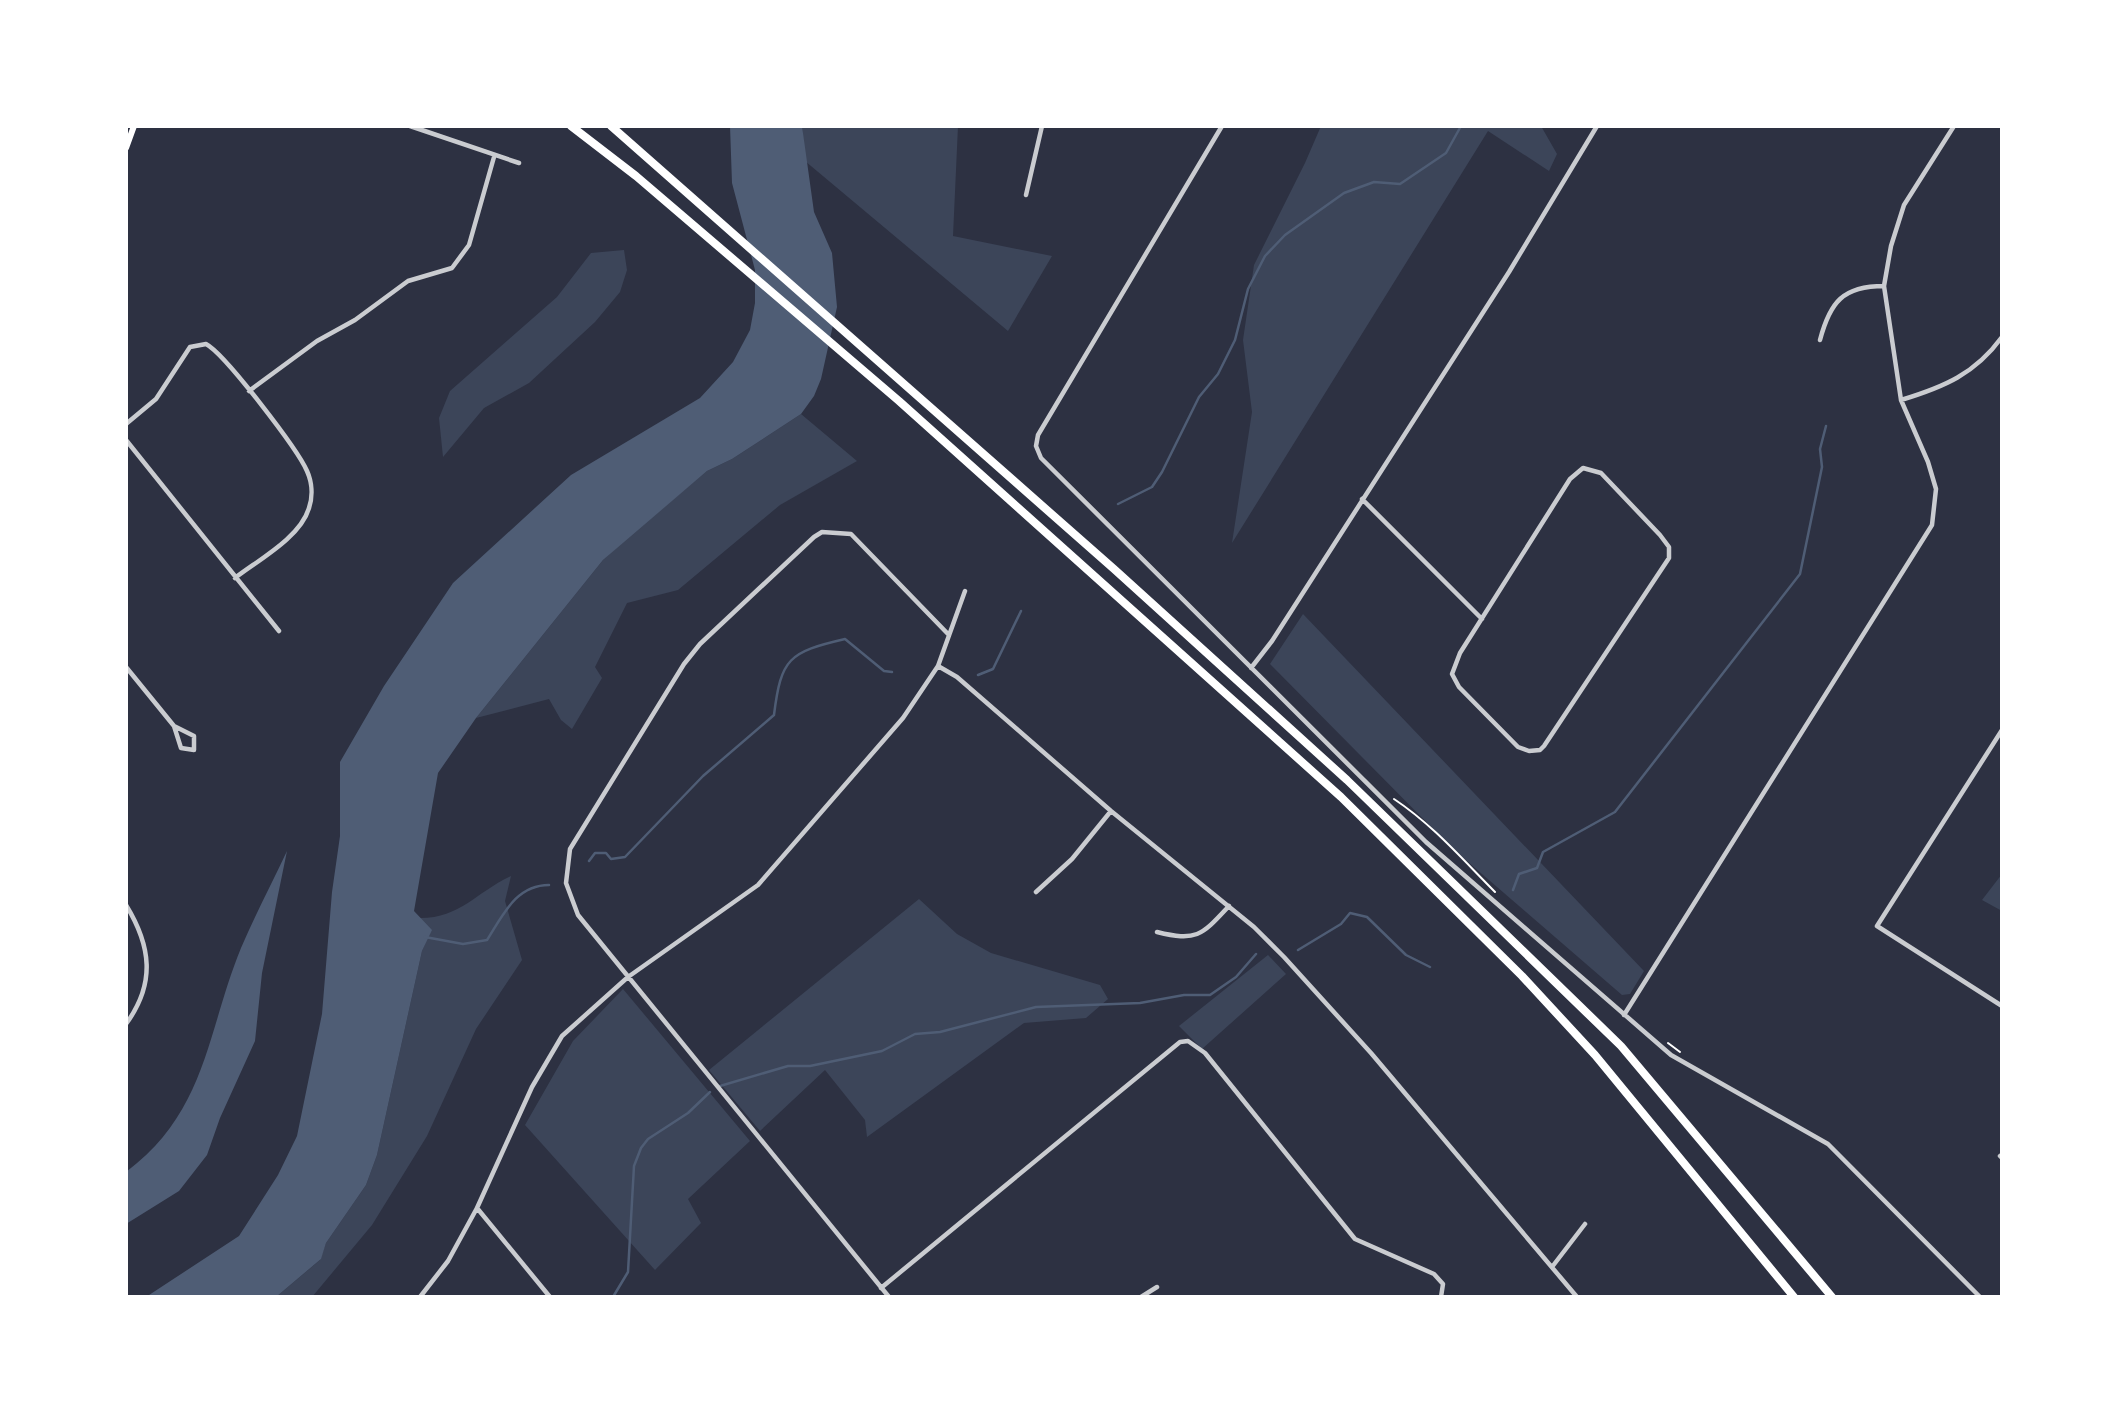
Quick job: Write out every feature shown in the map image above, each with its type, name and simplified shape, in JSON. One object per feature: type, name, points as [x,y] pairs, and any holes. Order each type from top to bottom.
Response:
[{"type":"highway","points":[[571,126],[653,190],[899,401],[1290,748],[1522,976],[1595,1055],[1794,1297]]},
{"type":"highway","points":[[611,126],[664,176],[909,389],[1347,780],[1620,1046],[1832,1297]]},
{"type":"main road","points":[[126,148],[134,126]]},
{"type":"street","points":[[410,126],[494,157],[519,163]]},
{"type":"street","points":[[1026,195],[1042,126]]},
{"type":"street","points":[[1222,126],[1038,435],[1037,452],[1045,463],[1426,842],[1624,1015],[1691,1069],[1828,1144],[1980,1297]]},
{"type":"street","points":[[1251,668],[1272,641],[1509,272],[1597,126]]},
{"type":"street","points":[[1624,1015],[1932,525],[1936,489],[1928,461],[1901,400],[1884,286],[1891,246],[1904,205],[1954,126]]},
{"type":"street","points":[[249,391],[317,341],[355,320],[408,281],[452,268],[470,245],[494,157]]},
{"type":"street","points":[[1820,340],[1826,319],[1839,299],[1863,286],[1884,286]]},
{"type":"street","points":[[1901,400],[1942,387],[1970,372],[2002,337]]},
{"type":"street","points":[[126,424],[156,399],[184,354],[196,344],[211,347],[249,391],[306,468],[312,493],[309,509],[302,522],[235,578]]},
{"type":"street","points":[[126,440],[279,631]]},
{"type":"street","points":[[1583,468],[1601,474],[1669,547],[1669,558],[1653,586],[1540,750],[1529,751],[1518,747],[1459,687],[1452,674],[1460,653],[1482,620],[1570,479],[1583,468]]},
{"type":"street","points":[[1362,499],[1482,620]]},
{"type":"street","points":[[889,1297],[578,915],[566,883],[566,867],[579,832],[671,682],[700,644],[822,532],[851,534],[948,634]]},
{"type":"street","points":[[420,1297],[448,1261],[477,1208],[548,1056],[581,1017],[628,977],[758,885],[903,718],[938,666],[965,591]]},
{"type":"street","points":[[938,666],[957,677],[1111,811],[1229,906],[1330,1005],[1577,1297]]},
{"type":"street","points":[[126,667],[174,726],[194,736],[194,750],[181,748],[173,733],[174,726]]},
{"type":"street","points":[[2002,730],[1877,926],[2002,1006]]},
{"type":"street","points":[[1036,892],[1072,859],[1111,811]]},
{"type":"street","points":[[126,905],[146,945],[147,967],[144,990],[136,1010],[126,1024]]},
{"type":"street","points":[[1157,932],[1180,937],[1200,934],[1229,906]]},
{"type":"street","points":[[881,1288],[1180,1042],[1188,1041],[1205,1053],[1355,1239],[1434,1274],[1443,1284],[1442,1296]]},
{"type":"street","points":[[477,1208],[550,1297]]},
{"type":"street","points":[[1552,1267],[1585,1224]]},
{"type":"street","points":[[1141,1297],[1157,1287]]},
{"type":"path","points":[[1385,793],[1419,816],[1496,893]]},
{"type":"path","points":[[1661,1037],[1686,1056]]},
{"type":"shaded area","points":[[730,126],[802,126],[814,212],[832,253],[837,307],[821,379],[814,396],[801,414],[732,459],[707,471],[603,560],[476,718],[438,773],[414,911],[432,930],[422,951],[377,1155],[366,1185],[326,1243],[321,1259],[276,1297],[146,1297],[239,1236],[278,1175],[297,1136],[322,1014],[332,892],[340,836],[340,762],[384,686],[453,583],[571,475],[700,398],[733,362],[750,330],[755,303],[755,270],[732,183]]},
{"type":"shaded area","points":[[802,126],[958,126],[953,236],[1052,256],[1008,331],[805,161]]},
{"type":"shaded area","points":[[1321,126],[1541,126],[1557,154],[1549,171],[1488,131],[1232,543],[1252,412],[1243,340],[1254,265]]},
{"type":"shaded area","points":[[624,250],[627,270],[620,292],[595,322],[529,383],[484,408],[443,457],[439,418],[450,391],[557,297],[591,253]]},
{"type":"shaded area","points":[[801,414],[857,461],[780,505],[678,590],[627,603],[595,667],[602,678],[572,729],[561,720],[549,699],[476,718],[603,560],[707,471],[732,459]]},
{"type":"shaded area","points":[[1303,614],[1644,971],[1630,994],[1622,995],[1453,849],[1270,664]]},
{"type":"shaded area","points":[[287,851],[262,973],[255,1041],[220,1118],[207,1155],[179,1191],[126,1224],[126,1172],[153,1148],[189,1097],[211,1041],[241,948]]},
{"type":"shaded area","points":[[2002,874],[2002,911],[1982,900]]},
{"type":"shaded area","points":[[511,876],[505,901],[522,960],[476,1029],[427,1136],[372,1225],[312,1297],[276,1297],[320,1260],[326,1243],[366,1185],[377,1155],[422,951],[431,930],[418,918],[433,917],[457,909]]},
{"type":"shaded area","points":[[919,899],[957,934],[991,953],[1100,985],[1108,999],[1086,1018],[1024,1023],[867,1137],[865,1120],[825,1070],[760,1131],[709,1070]]},
{"type":"shaded area","points":[[1268,955],[1286,974],[1202,1049],[1179,1026]]},
{"type":"shaded area","points":[[623,989],[750,1141],[688,1199],[701,1223],[655,1270],[525,1125],[573,1041]]},
{"type":"waterway","points":[[1118,504],[1152,487],[1162,472],[1199,397],[1218,374],[1235,340],[1248,289],[1265,256],[1285,235],[1344,193],[1374,182],[1400,184],[1446,153],[1461,126]]},
{"type":"waterway","points":[[1513,890],[1519,874],[1537,868],[1543,852],[1615,812],[1800,574],[1822,467],[1820,449],[1826,426]]},
{"type":"waterway","points":[[978,675],[993,669],[1021,611]]},
{"type":"waterway","points":[[589,861],[595,853],[606,853],[611,859],[625,857],[703,776],[774,715],[785,669],[791,660],[800,654],[811,648],[845,639],[884,671],[892,672]]},
{"type":"waterway","points":[[425,937],[463,944],[487,940],[519,896],[538,886],[549,885]]},
{"type":"waterway","points":[[1298,950],[1341,924],[1350,913],[1367,917],[1406,955],[1430,967]]},
{"type":"waterway","points":[[720,1086],[788,1066],[810,1066],[882,1051],[915,1034],[940,1032],[1036,1007],[1140,1003],[1184,995],[1210,995],[1236,977],[1256,954]]},
{"type":"waterway","points":[[613,1297],[628,1272],[634,1166],[641,1148],[648,1139],[688,1113],[710,1092]]}]
